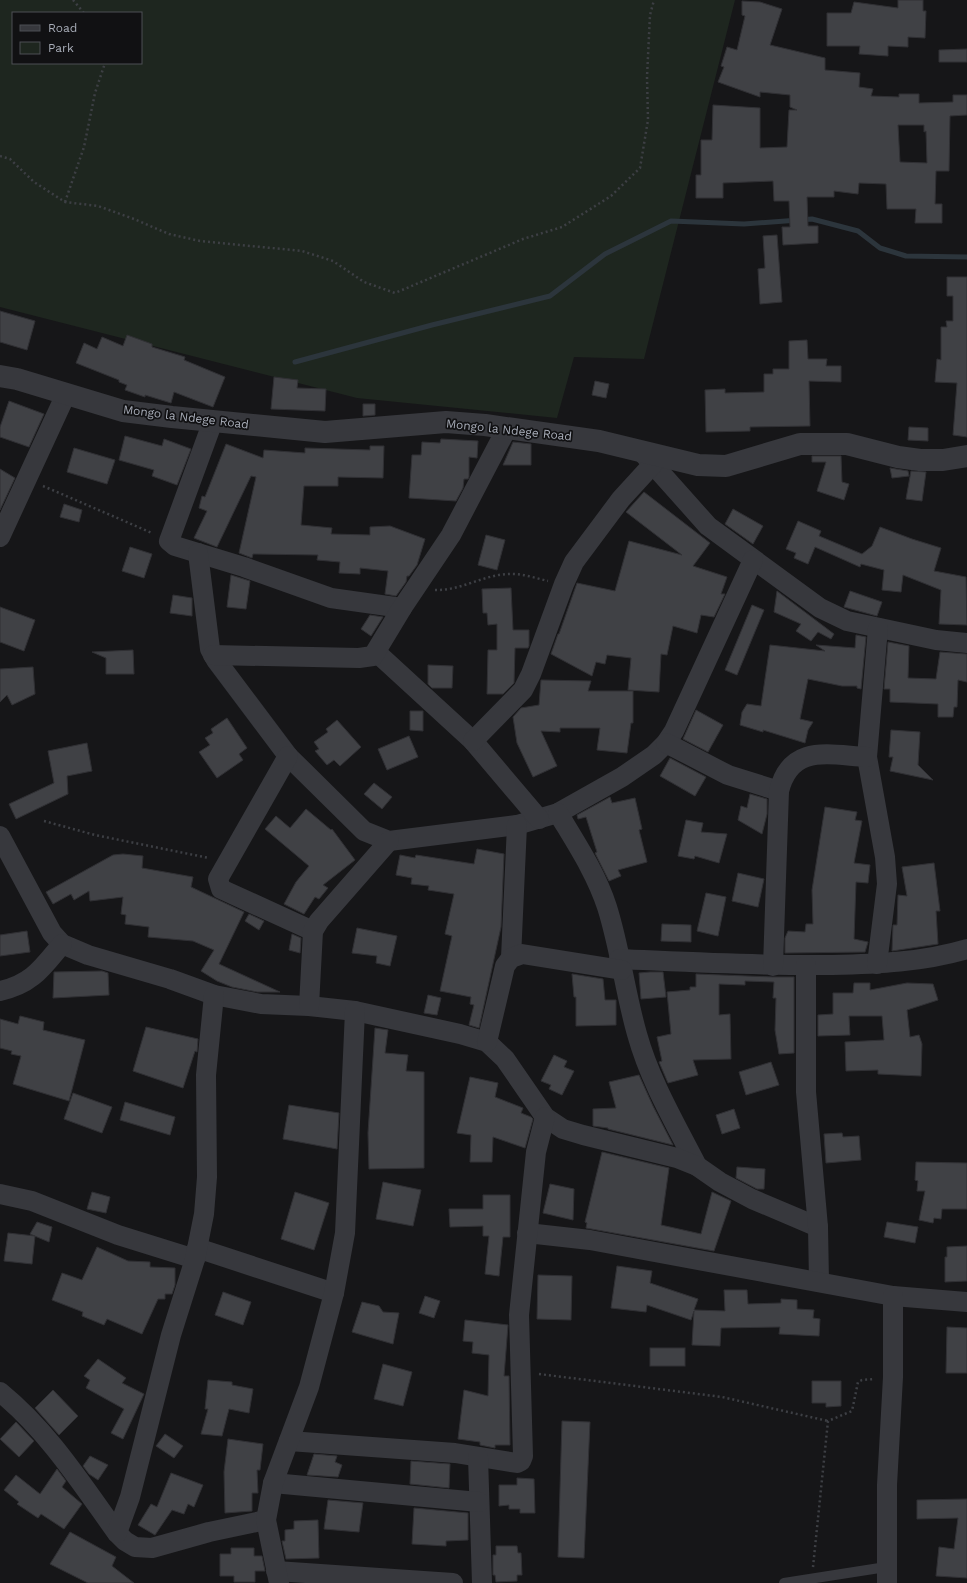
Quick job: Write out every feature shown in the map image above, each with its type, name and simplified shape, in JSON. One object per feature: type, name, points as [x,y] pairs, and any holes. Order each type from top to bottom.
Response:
[{"type":"street","name":"Mongo la Ndege Road","points":[[0,376],[17,379],[123,410],[325,432],[446,422],[599,440],[647,458],[698,465],[726,466],[800,444],[847,444],[898,457],[920,460],[943,460],[967,456]]},
{"type":"street","points":[[0,537],[66,394]]},
{"type":"street","points":[[214,421],[169,541],[175,546],[198,552],[331,598],[402,608]]},
{"type":"street","points":[[213,655],[359,658],[374,656],[402,608],[451,535],[507,428]]},
{"type":"street","points":[[473,741],[523,690],[531,674],[564,584],[574,562],[621,499],[647,458],[708,526],[820,608],[847,621],[936,640],[967,643]]},
{"type":"street","points":[[198,552],[210,649],[213,655],[288,756],[364,831],[389,841],[517,825],[558,813],[622,777],[654,755],[666,743],[674,731],[753,560]]},
{"type":"street","points":[[877,964],[887,884],[885,857],[867,757],[878,628]]},
{"type":"street","points":[[376,652],[473,741],[539,819]]},
{"type":"street","points":[[666,743],[728,775],[778,791]]},
{"type":"street","points":[[773,966],[778,791],[782,776],[799,759],[810,754],[867,757]]},
{"type":"street","points":[[288,756],[218,879],[221,890],[313,931]]},
{"type":"street","points":[[558,813],[590,868],[604,900],[621,964],[637,1034],[655,1084],[697,1166]]},
{"type":"street","points":[[511,958],[517,825]]},
{"type":"street","points":[[0,836],[52,933],[62,944],[88,955],[170,979],[214,995],[261,1004],[355,1010],[460,1034],[487,1042],[505,1059],[545,1117],[563,1129],[677,1158],[697,1166],[720,1182],[752,1199],[818,1227]]},
{"type":"street","points":[[309,1006],[313,931],[319,921],[389,841]]},
{"type":"street","points":[[0,991],[13,988],[29,981],[62,944]]},
{"type":"street","points":[[487,1042],[505,966],[511,958],[522,954],[621,964],[773,966],[877,964],[918,959],[967,949]]},
{"type":"street","points":[[806,965],[806,1092],[818,1227],[819,1281]]},
{"type":"street","points":[[117,1533],[130,1497],[167,1349],[196,1254],[204,1214],[207,1177],[206,1075],[214,995]]},
{"type":"street","points":[[355,1010],[345,1232],[334,1293],[309,1387],[273,1483],[266,1520],[277,1577],[453,1583]]},
{"type":"street","points":[[289,1441],[418,1450],[517,1463],[521,1461],[523,1456],[519,1314],[536,1152],[545,1117]]},
{"type":"street","points":[[0,1194],[32,1201],[118,1235],[196,1254],[334,1293]]},
{"type":"street","points":[[527,1233],[590,1240],[641,1251],[819,1281],[893,1296],[967,1302]]},
{"type":"street","points":[[887,1575],[887,1485],[893,1377],[893,1296]]},
{"type":"street","points":[[5,1404],[56,1447],[117,1533],[125,1541],[135,1547],[152,1548],[209,1532],[266,1520]]},
{"type":"street","points":[[478,1457],[482,1583]]},
{"type":"street","points":[[273,1483],[479,1502]]},
{"type":"lane","points":[[784,1583],[887,1575]]},
{"type":"path","points":[[73,0],[83,12]]},
{"type":"path","points":[[0,156],[10,159],[34,182],[64,202],[98,206],[169,234],[200,241],[302,251],[333,261],[364,282],[395,293],[523,239],[562,227],[611,196],[640,168],[648,120],[647,77],[650,15],[654,0]]},
{"type":"path","points":[[64,202],[84,147],[95,93],[105,64]]},
{"type":"path","points":[[26,479],[169,541]]},
{"type":"path","points":[[417,587],[441,591],[486,578],[508,574],[564,584]]},
{"type":"path","points":[[44,821],[95,835],[229,862]]},
{"type":"path","points":[[520,1371],[722,1397],[828,1421],[852,1411],[858,1382],[862,1380],[893,1377]]},
{"type":"path","points":[[811,1580],[828,1421]]},
{"type":"green space","points":[[0,0],[735,0],[644,359],[574,357],[557,418],[357,398],[0,307]]},
{"type":"building","points":[[898,0],[923,0],[923,11],[926,11],[925,38],[908,37],[908,47],[888,46],[888,56],[859,54],[860,46],[827,46],[827,13],[851,13],[854,2],[898,8]]},
{"type":"building","points":[[742,1],[760,2],[782,9],[770,45],[825,58],[825,70],[860,73],[859,87],[873,89],[871,96],[899,97],[899,94],[919,94],[919,103],[953,102],[953,95],[967,95],[967,115],[950,116],[949,171],[936,171],[935,204],[942,204],[942,223],[915,223],[916,209],[887,209],[886,184],[859,183],[858,194],[834,191],[834,197],[807,197],[808,226],[818,226],[818,243],[783,245],[782,227],[790,227],[789,201],[774,201],[773,181],[723,183],[723,198],[696,198],[696,175],[701,175],[701,140],[712,140],[713,105],[760,108],[760,148],[787,147],[789,110],[797,110],[790,107],[790,95],[760,92],[760,97],[718,82],[724,67],[721,66],[727,47],[737,50],[745,16],[742,15]],"holes":[[[898,125],[924,125],[924,132],[926,131],[927,163],[900,162]]]},
{"type":"building","points":[[967,49],[967,62],[939,62],[939,50]]},
{"type":"building","points":[[777,235],[782,302],[760,304],[758,269],[765,268],[763,236]]},
{"type":"building","points":[[947,277],[967,277],[967,437],[953,435],[957,383],[935,382],[937,359],[941,360],[941,327],[947,327],[946,321],[953,321],[953,296],[947,296]]},
{"type":"building","points":[[0,311],[35,321],[27,350],[0,342]]},
{"type":"building","points":[[127,335],[152,344],[152,347],[185,357],[184,360],[225,377],[213,407],[174,392],[171,403],[145,395],[145,397],[125,390],[127,385],[119,382],[119,380],[76,363],[84,343],[97,349],[102,337],[123,346]]},
{"type":"building","points":[[807,340],[808,359],[827,359],[826,366],[841,366],[841,382],[809,381],[810,426],[750,427],[750,431],[706,432],[705,390],[725,389],[725,393],[764,392],[764,374],[773,374],[773,369],[789,369],[789,341]]},
{"type":"building","points":[[274,377],[298,380],[297,388],[326,389],[325,411],[271,409]]},
{"type":"building","points":[[595,381],[609,384],[606,398],[592,395]]},
{"type":"building","points":[[9,401],[44,414],[29,447],[0,437],[0,427]]},
{"type":"building","points":[[363,404],[375,404],[375,415],[363,416]]},
{"type":"building","points":[[909,427],[928,428],[928,441],[908,440]]},
{"type":"building","points":[[125,436],[162,446],[164,439],[191,449],[177,485],[152,476],[154,470],[119,460]]},
{"type":"building","points":[[441,439],[478,441],[477,458],[469,457],[468,479],[464,479],[463,488],[456,501],[409,498],[412,455],[421,455],[422,442],[440,443]]},
{"type":"building","points":[[513,442],[531,444],[531,465],[503,465]]},
{"type":"building","points":[[226,444],[263,458],[264,450],[305,453],[305,448],[370,450],[370,446],[384,446],[383,478],[338,477],[338,486],[304,486],[301,525],[332,528],[331,534],[370,535],[370,527],[390,526],[425,539],[417,565],[409,576],[407,576],[406,582],[396,596],[385,594],[388,571],[360,568],[360,574],[339,573],[340,562],[317,560],[318,555],[253,554],[252,558],[239,553],[256,477],[251,476],[217,547],[194,538],[207,511],[199,508],[202,496],[205,497]]},
{"type":"building","points":[[74,448],[115,460],[107,484],[67,472]]},
{"type":"building","points":[[812,456],[841,456],[842,482],[849,484],[844,500],[817,491],[826,462],[812,462]]},
{"type":"building","points":[[890,468],[908,471],[909,476],[892,478]]},
{"type":"building","points":[[0,469],[15,478],[0,510]]},
{"type":"building","points":[[911,471],[926,472],[922,501],[906,499]]},
{"type":"building","points":[[644,492],[710,543],[693,566],[727,577],[721,594],[725,594],[714,617],[701,615],[697,633],[673,626],[667,655],[661,654],[659,692],[628,690],[631,658],[607,655],[605,664],[596,662],[592,676],[551,654],[577,583],[615,591],[629,541],[682,555],[626,512]]},
{"type":"building","points":[[64,504],[82,510],[79,522],[60,517]]},
{"type":"building","points":[[733,509],[763,526],[753,544],[725,524]]},
{"type":"building","points":[[798,521],[821,531],[819,536],[862,554],[872,546],[880,527],[941,548],[934,571],[966,577],[967,625],[939,624],[941,590],[903,575],[901,592],[882,590],[884,570],[861,564],[860,567],[815,547],[808,564],[794,558],[796,553],[786,549]]},
{"type":"building","points":[[486,535],[505,540],[497,570],[478,565]]},
{"type":"building","points":[[130,547],[152,554],[144,578],[122,571]]},
{"type":"building","points":[[231,575],[250,581],[246,609],[227,607]]},
{"type":"building","points":[[511,588],[513,630],[529,630],[529,646],[528,648],[515,648],[514,683],[503,694],[487,694],[488,650],[497,650],[497,624],[488,625],[487,613],[483,613],[482,589]]},
{"type":"building","points":[[777,591],[834,634],[831,639],[818,632],[811,641],[796,631],[801,624],[774,612]]},
{"type":"building","points":[[850,591],[882,602],[877,616],[844,607]]},
{"type":"building","points":[[173,595],[192,598],[192,616],[170,613]]},
{"type":"building","points":[[752,605],[764,610],[737,675],[725,670]]},
{"type":"building","points":[[0,607],[35,620],[24,651],[0,642]]},
{"type":"building","points":[[370,615],[383,617],[371,636],[361,629]]},
{"type":"building","points":[[856,635],[866,637],[861,689],[857,688],[857,686],[842,686],[808,679],[800,719],[813,722],[808,730],[805,743],[763,730],[763,732],[740,725],[742,712],[747,704],[761,706],[770,645],[825,651],[816,645],[855,648]]},
{"type":"building","points":[[888,642],[909,646],[908,678],[936,679],[940,652],[967,654],[967,682],[958,680],[957,707],[954,707],[953,717],[938,717],[938,704],[890,702],[890,689],[884,689]]},
{"type":"building","points":[[133,650],[134,674],[106,674],[106,658],[92,652]]},
{"type":"building","points":[[428,665],[453,666],[452,688],[432,688],[428,684]]},
{"type":"building","points":[[33,667],[35,694],[12,705],[7,695],[0,702],[0,669]]},
{"type":"building","points":[[541,680],[591,681],[588,691],[633,691],[633,723],[631,723],[627,753],[597,750],[600,728],[560,728],[560,732],[541,731],[557,766],[533,777],[517,743],[513,717],[521,708],[539,705]]},
{"type":"building","points":[[696,710],[723,725],[708,752],[683,739]]},
{"type":"building","points":[[410,711],[423,711],[423,731],[410,730]]},
{"type":"building","points":[[227,718],[247,748],[239,754],[243,760],[217,778],[199,752],[210,745],[205,738],[213,733],[211,729]]},
{"type":"building","points":[[337,720],[361,747],[340,766],[334,760],[327,765],[315,751],[319,749],[314,742],[328,732],[326,729]]},
{"type":"building","points":[[891,730],[920,732],[918,765],[933,780],[890,771],[893,757],[889,757]]},
{"type":"building","points":[[409,736],[418,757],[387,770],[378,749]]},
{"type":"building","points":[[87,743],[92,771],[67,776],[68,794],[16,819],[9,804],[54,783],[48,751]]},
{"type":"building","points":[[670,758],[706,777],[695,796],[660,776]]},
{"type":"building","points":[[374,783],[392,797],[382,809],[364,794]]},
{"type":"building","points":[[750,794],[767,799],[767,814],[762,834],[738,820],[741,806],[747,808]]},
{"type":"building","points":[[610,797],[612,803],[635,798],[642,829],[639,830],[647,862],[618,870],[621,876],[609,881],[595,853],[597,852],[586,817],[578,819],[577,815]]},
{"type":"building","points":[[825,807],[857,812],[855,820],[862,821],[854,863],[870,865],[868,883],[856,882],[854,939],[868,942],[865,952],[785,953],[785,938],[788,931],[805,932],[806,924],[813,924],[812,890]]},
{"type":"building","points":[[306,809],[331,830],[332,829],[355,860],[323,885],[328,888],[319,899],[315,897],[304,914],[284,904],[296,882],[309,866],[265,829],[276,816],[290,828]]},
{"type":"building","points":[[686,820],[703,823],[701,832],[727,834],[719,863],[695,856],[694,859],[678,856]]},
{"type":"building","points":[[477,849],[504,854],[501,927],[479,1028],[469,1025],[474,1005],[470,1004],[471,997],[440,991],[452,936],[445,934],[454,894],[428,890],[429,886],[411,884],[412,878],[396,875],[400,855],[415,858],[416,855],[474,864]]},
{"type":"building","points":[[123,854],[143,856],[142,868],[193,877],[191,887],[244,912],[219,964],[280,992],[257,992],[232,987],[217,981],[201,971],[214,950],[193,941],[148,937],[149,927],[125,924],[126,915],[121,914],[123,897],[90,901],[89,891],[74,900],[71,894],[53,904],[46,892],[113,855]]},
{"type":"building","points":[[934,863],[940,911],[936,911],[938,944],[892,951],[893,925],[897,925],[898,895],[907,896],[902,867]]},
{"type":"building","points":[[738,873],[764,879],[758,907],[732,901]]},
{"type":"building","points":[[706,893],[726,897],[718,936],[697,931]]},
{"type":"building","points":[[249,914],[264,921],[259,930],[245,921]]},
{"type":"building","points":[[662,924],[691,925],[691,942],[661,941]]},
{"type":"building","points":[[357,928],[397,936],[390,966],[376,963],[377,956],[352,953]]},
{"type":"building","points":[[27,931],[30,952],[0,956],[0,935]]},
{"type":"building","points":[[292,934],[301,938],[300,953],[289,950]]},
{"type":"building","points":[[102,971],[108,973],[109,995],[53,998],[54,972]]},
{"type":"building","points":[[663,972],[666,997],[641,999],[639,973]]},
{"type":"building","points":[[572,974],[603,979],[605,1000],[616,1000],[616,1025],[576,1026],[576,997],[574,997]]},
{"type":"building","points":[[696,974],[794,977],[794,1053],[779,1054],[775,1030],[776,998],[773,998],[774,982],[745,981],[745,985],[719,984],[719,1015],[730,1014],[731,1059],[693,1060],[698,1075],[668,1083],[659,1062],[662,1061],[657,1037],[671,1034],[667,992],[690,990],[690,987],[696,987]]},
{"type":"building","points":[[854,983],[870,983],[870,990],[907,983],[933,984],[938,1000],[907,1010],[910,1037],[919,1035],[922,1044],[921,1076],[878,1074],[878,1070],[846,1071],[845,1042],[884,1040],[882,1016],[849,1016],[850,1035],[818,1036],[818,1015],[833,1014],[833,993],[853,993]]},
{"type":"building","points":[[428,995],[441,998],[437,1015],[424,1013]]},
{"type":"building","points":[[20,1016],[44,1022],[43,1030],[85,1040],[69,1101],[13,1084],[21,1056],[11,1054],[12,1051],[0,1048],[0,1019],[18,1024]]},
{"type":"building","points":[[146,1027],[198,1039],[197,1052],[195,1051],[183,1088],[133,1071]]},
{"type":"building","points":[[375,1028],[388,1030],[385,1053],[408,1055],[406,1071],[424,1072],[424,1168],[369,1169],[368,1133]]},
{"type":"building","points":[[554,1055],[567,1061],[564,1067],[574,1071],[562,1095],[549,1089],[551,1085],[541,1081]]},
{"type":"building","points":[[771,1062],[779,1085],[746,1095],[739,1072]]},
{"type":"building","points":[[639,1075],[673,1145],[608,1128],[593,1126],[593,1109],[616,1108],[609,1082]]},
{"type":"building","points":[[470,1077],[498,1083],[495,1097],[523,1108],[521,1113],[533,1119],[525,1148],[493,1137],[492,1162],[470,1162],[471,1135],[457,1133]]},
{"type":"building","points":[[73,1093],[112,1107],[102,1133],[64,1119]]},
{"type":"building","points":[[125,1102],[175,1117],[170,1135],[120,1120]]},
{"type":"building","points":[[289,1105],[339,1113],[337,1149],[283,1139]]},
{"type":"building","points":[[734,1109],[740,1128],[722,1134],[716,1115]]},
{"type":"building","points":[[842,1133],[843,1137],[859,1136],[861,1160],[826,1163],[824,1134]]},
{"type":"building","points":[[602,1152],[669,1168],[661,1225],[701,1234],[712,1192],[731,1201],[714,1251],[586,1228],[587,1223],[585,1222]]},
{"type":"building","points":[[916,1162],[967,1163],[967,1209],[942,1209],[941,1219],[934,1218],[933,1223],[919,1220],[925,1191],[917,1191],[918,1181],[915,1180]]},
{"type":"building","points":[[737,1167],[765,1169],[764,1189],[757,1189],[736,1178]]},
{"type":"building","points":[[383,1182],[421,1190],[413,1226],[376,1219]]},
{"type":"building","points":[[550,1184],[574,1189],[573,1220],[543,1213]]},
{"type":"building","points":[[92,1192],[110,1197],[106,1213],[87,1209]]},
{"type":"building","points":[[295,1192],[329,1203],[314,1250],[281,1239]]},
{"type":"building","points":[[483,1195],[510,1195],[510,1237],[503,1237],[499,1276],[485,1274],[489,1236],[483,1236],[483,1226],[450,1227],[449,1209],[483,1209]]},
{"type":"building","points":[[37,1222],[52,1227],[49,1242],[30,1234]]},
{"type":"building","points":[[887,1222],[918,1227],[915,1243],[884,1237]]},
{"type":"building","points":[[8,1233],[35,1236],[32,1264],[4,1261]]},
{"type":"building","points":[[967,1246],[967,1281],[945,1282],[945,1257],[947,1257],[947,1247]]},
{"type":"building","points":[[97,1247],[128,1261],[150,1262],[150,1267],[175,1268],[175,1285],[172,1294],[165,1294],[165,1299],[158,1299],[142,1334],[107,1319],[104,1325],[82,1316],[83,1312],[52,1300],[62,1273],[82,1280]]},
{"type":"building","points":[[617,1266],[652,1271],[650,1283],[698,1299],[694,1310],[725,1311],[724,1290],[747,1290],[748,1304],[781,1303],[781,1299],[797,1300],[797,1309],[814,1310],[813,1318],[820,1319],[819,1336],[779,1334],[780,1327],[721,1328],[720,1346],[692,1345],[694,1311],[691,1320],[647,1305],[646,1312],[611,1308]]},
{"type":"building","points":[[538,1275],[572,1276],[571,1320],[537,1319]]},
{"type":"building","points":[[223,1292],[251,1302],[243,1325],[215,1315]]},
{"type":"building","points":[[425,1296],[440,1301],[434,1318],[419,1313]]},
{"type":"building","points":[[362,1302],[379,1306],[383,1312],[399,1313],[393,1344],[352,1332]]},
{"type":"building","points":[[465,1320],[508,1325],[504,1376],[509,1376],[510,1445],[495,1445],[495,1448],[480,1445],[480,1442],[458,1439],[464,1390],[488,1396],[489,1355],[472,1353],[473,1342],[463,1341]]},
{"type":"building","points":[[947,1327],[967,1328],[967,1373],[946,1373]]},
{"type":"building","points":[[650,1348],[685,1348],[685,1366],[650,1366]]},
{"type":"building","points":[[98,1359],[126,1378],[122,1383],[144,1394],[123,1439],[111,1433],[124,1409],[86,1388],[90,1380],[84,1376]]},
{"type":"building","points":[[383,1364],[412,1372],[403,1406],[374,1399]]},
{"type":"building","points":[[208,1380],[232,1382],[232,1385],[253,1389],[249,1413],[229,1409],[222,1436],[201,1434],[208,1409],[205,1409]]},
{"type":"building","points":[[812,1381],[841,1381],[841,1406],[826,1407],[826,1403],[812,1403]]},
{"type":"building","points":[[53,1390],[78,1416],[59,1435],[35,1408]]},
{"type":"building","points":[[562,1421],[590,1422],[584,1558],[558,1557]]},
{"type":"building","points":[[16,1422],[34,1441],[19,1457],[0,1439]]},
{"type":"building","points":[[165,1434],[183,1446],[174,1458],[156,1446]]},
{"type":"building","points":[[228,1439],[263,1444],[260,1470],[257,1470],[258,1493],[252,1493],[252,1511],[225,1513],[224,1472]]},
{"type":"building","points":[[314,1454],[337,1456],[335,1462],[342,1465],[338,1477],[307,1475]]},
{"type":"building","points":[[90,1456],[108,1465],[98,1480],[89,1474],[83,1466]]},
{"type":"building","points":[[411,1461],[450,1464],[449,1488],[410,1484]]},
{"type":"building","points":[[57,1469],[66,1481],[62,1487],[82,1504],[64,1529],[41,1514],[38,1518],[17,1504],[19,1502],[4,1490],[16,1475],[40,1494]]},
{"type":"building","points":[[171,1473],[203,1485],[194,1507],[188,1504],[184,1514],[172,1510],[155,1535],[138,1525],[151,1504],[157,1507]]},
{"type":"building","points":[[517,1478],[534,1479],[535,1513],[520,1513],[520,1509],[509,1509],[509,1505],[499,1506],[499,1485],[517,1485]]},
{"type":"building","points":[[967,1499],[967,1578],[936,1576],[939,1547],[954,1549],[958,1518],[917,1519],[917,1500]]},
{"type":"building","points":[[328,1500],[363,1503],[359,1532],[324,1529]]},
{"type":"building","points":[[414,1508],[468,1513],[468,1540],[446,1541],[446,1546],[412,1544]]},
{"type":"building","points":[[318,1520],[319,1558],[286,1559],[282,1541],[285,1541],[285,1530],[294,1529],[294,1521]]},
{"type":"building","points":[[70,1532],[116,1557],[112,1566],[134,1583],[88,1583],[50,1564]]},
{"type":"building","points":[[496,1546],[517,1546],[518,1553],[521,1553],[522,1575],[517,1575],[517,1581],[496,1582],[495,1575],[493,1575],[493,1555],[496,1555]]},
{"type":"building","points":[[231,1548],[254,1548],[254,1556],[262,1556],[265,1571],[255,1571],[255,1582],[234,1582],[234,1576],[220,1576],[220,1554],[231,1554]]},
{"type":"waterway","points":[[295,362],[432,325],[550,296],[605,254],[671,221],[744,224],[812,219],[858,231],[880,248],[906,256],[967,257]]}]
